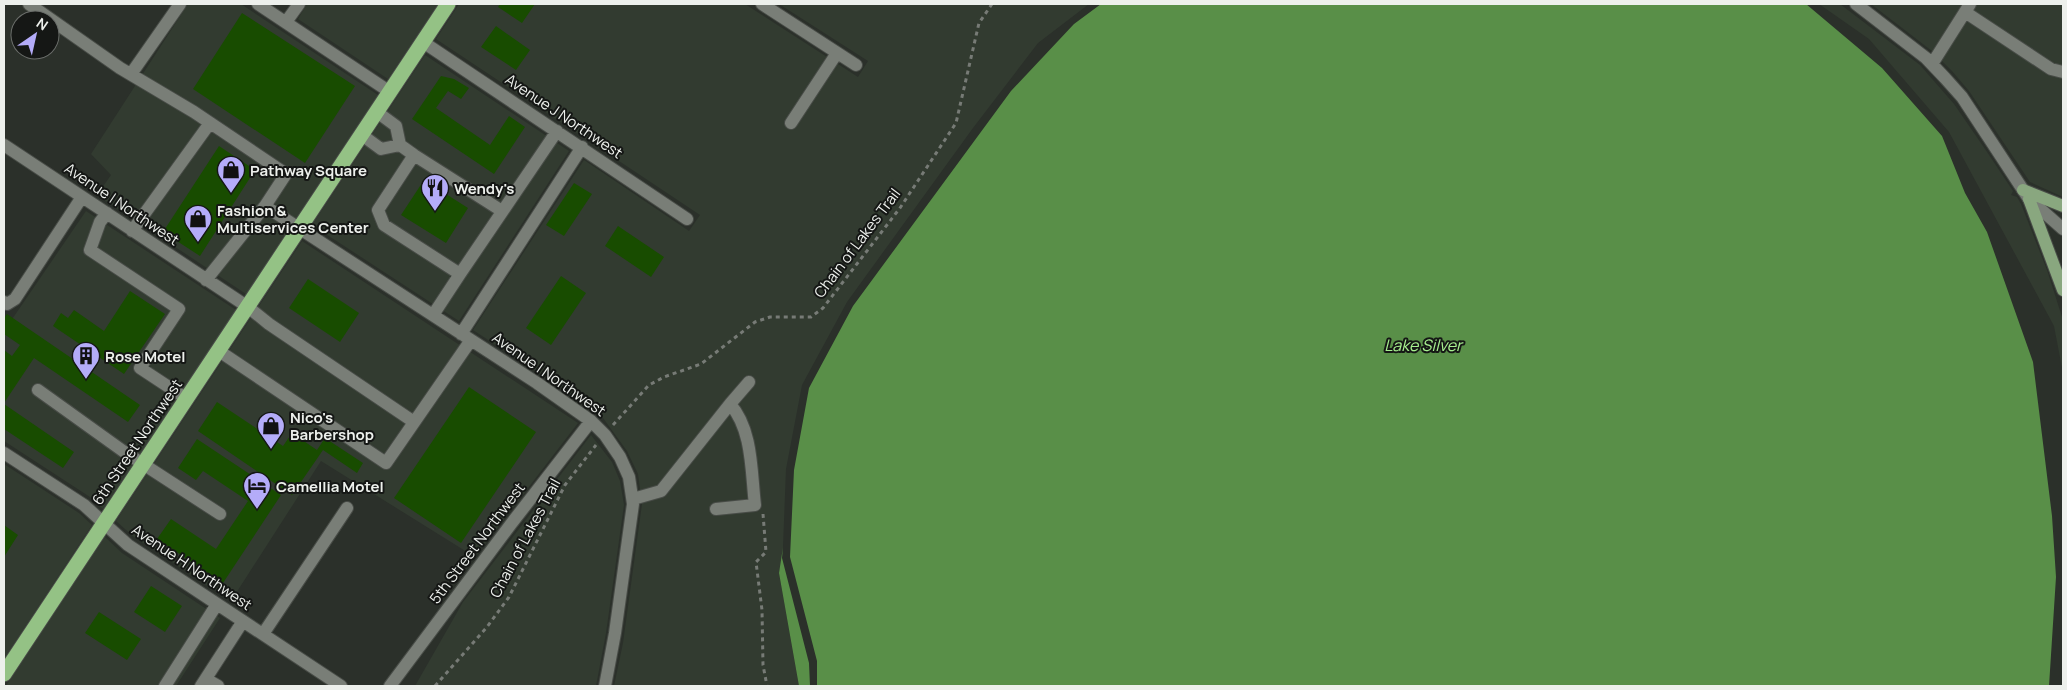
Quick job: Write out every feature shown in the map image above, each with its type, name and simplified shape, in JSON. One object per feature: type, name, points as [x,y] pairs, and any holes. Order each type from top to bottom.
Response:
[{"type":"highway","name":"6th Street Northwest","points":[[4,674],[448,4]]},
{"type":"main road","points":[[2026,194],[2063,206]]},
{"type":"main road","points":[[2026,194],[2063,290]]},
{"type":"street","points":[[29,4],[131,74],[210,123],[286,174],[265,206],[206,280]]},
{"type":"street","points":[[131,74],[180,4]]},
{"type":"street","points":[[258,4],[390,92]]},
{"type":"street","points":[[286,22],[299,4]]},
{"type":"street","points":[[762,4],[856,65]]},
{"type":"street","points":[[1856,4],[1932,64],[1962,97],[2026,194],[2063,230]]},
{"type":"street","points":[[1932,64],[1967,8],[2051,69],[2063,72]]},
{"type":"street","name":"Avenue J Northwest","points":[[423,42],[687,218]]},
{"type":"street","points":[[791,123],[837,53]]},
{"type":"street","points":[[377,112],[396,126],[400,145],[502,211]]},
{"type":"street","points":[[132,230],[210,123]]},
{"type":"street","points":[[432,315],[557,131]]},
{"type":"street","points":[[362,135],[381,149],[400,145]]},
{"type":"street","name":"Avenue I Northwest","points":[[4,145],[248,307],[269,324],[414,422]]},
{"type":"street","points":[[219,350],[386,462],[414,422],[582,147]]},
{"type":"street","points":[[414,155],[378,210],[384,225],[460,274]]},
{"type":"street","points":[[4,302],[7,304],[15,299],[82,197]]},
{"type":"street","name":"Avenue I Northwest","points":[[265,206],[591,421],[604,434],[620,457],[629,477],[632,499],[615,633],[605,686]]},
{"type":"street","points":[[107,213],[100,222],[90,250],[179,309],[140,368],[187,399]]},
{"type":"street","points":[[632,499],[661,491],[749,382]]},
{"type":"street","points":[[38,390],[220,514]]},
{"type":"street","points":[[716,509],[755,505],[748,442],[739,414],[730,404]]},
{"type":"street","name":"5th Street Northwest","points":[[390,686],[591,421]]},
{"type":"street","name":"Avenue H Northwest","points":[[4,453],[84,505],[128,545],[341,686]]},
{"type":"street","points":[[263,634],[347,508]]},
{"type":"street","points":[[165,686],[217,604]]},
{"type":"street","points":[[218,686],[204,682],[244,621]]},
{"type":"path","name":"Chain of Lakes Trail","points":[[434,686],[487,627],[509,597],[565,484],[604,434],[649,385],[664,377],[701,364],[755,322],[770,317],[811,317],[823,308],[900,208],[956,122],[979,23],[992,4]]},
{"type":"path","points":[[763,507],[766,552],[756,562],[762,610],[763,665],[767,686]]},
{"type":"shaded area","points":[[188,4],[241,4],[378,95],[246,294],[97,195],[111,175],[91,154]]},
{"type":"shaded area","points":[[307,4],[438,4],[388,79],[298,19]]},
{"type":"shaded area","points":[[459,4],[745,4],[858,77],[868,61],[779,4],[1089,4],[1038,43],[973,128],[847,302],[802,385],[786,469],[783,547],[779,573],[799,686],[614,686],[623,643],[642,504],[638,474],[627,451],[603,418],[473,330],[584,160],[689,231],[700,215],[436,39]]},
{"type":"shaded area","points":[[1819,4],[1840,4],[1920,65],[1954,104],[2013,191],[2011,195],[2017,197],[2047,270],[2063,320],[2063,373],[2054,326],[1949,132],[1869,39]]},
{"type":"shaded area","points":[[1871,4],[2063,4],[2063,197],[2030,182],[1969,91],[1952,71],[1932,51]]},
{"type":"shaded area","points":[[425,55],[569,151],[459,321],[312,225]]},
{"type":"shaded area","points":[[86,211],[236,310],[103,509],[90,497],[4,441],[4,331]]},
{"type":"shaded area","points":[[302,241],[578,423],[475,557],[321,461],[231,601],[134,537],[116,521]]},
{"type":"shaded area","points":[[591,435],[612,462],[620,481],[624,505],[606,633],[596,686],[415,686],[463,602]]},
{"type":"shaded area","points":[[4,464],[79,513],[92,525],[4,659]]},
{"type":"shaded area","points":[[105,537],[122,553],[220,618],[176,686],[6,686]]},
{"type":"water","name":"Lake Silver","points":[[1101,4],[1806,4],[1882,68],[1942,136],[1965,193],[1987,232],[2033,362],[2052,516],[2056,577],[2049,686],[817,686],[817,661],[790,557],[794,470],[809,388],[853,306],[1011,91],[1074,24]]},
{"type":"water","points":[[783,547],[782,558],[809,663],[810,686],[799,686],[779,573]]},
{"type":"building","points":[[500,4],[535,4],[522,23],[498,7]]},
{"type":"building","points":[[242,13],[355,86],[305,163],[193,89]]},
{"type":"building","points":[[496,26],[530,50],[516,70],[481,47]]},
{"type":"building","points":[[441,76],[454,79],[469,88],[461,99],[448,91],[436,108],[490,145],[509,116],[525,127],[494,174],[412,119]]},
{"type":"building","points":[[219,146],[255,170],[200,256],[163,232]]},
{"type":"building","name":"Wendy's","points":[[424,180],[468,208],[446,243],[401,215]]},
{"type":"building","points":[[574,183],[592,194],[564,236],[546,225]]},
{"type":"building","points":[[618,226],[664,257],[651,277],[605,246]]},
{"type":"building","points":[[561,276],[586,293],[551,345],[526,328]]},
{"type":"building","points":[[308,279],[359,313],[340,342],[289,308]]},
{"type":"building","points":[[130,291],[165,314],[124,374],[53,326],[61,313],[68,318],[74,310],[104,331]]},
{"type":"building","name":"Rose Motel","points":[[7,314],[140,405],[128,422],[34,358],[4,403],[4,350],[12,356],[20,345],[4,334],[4,318]]},
{"type":"building","points":[[469,387],[536,432],[461,543],[394,498]]},
{"type":"building","points":[[217,402],[283,446],[292,433],[317,450],[325,438],[363,463],[357,473],[323,450],[292,495],[198,431]]},
{"type":"building","points":[[4,404],[74,452],[63,468],[4,429]]},
{"type":"building","name":"Camellia Motel","points":[[197,439],[281,495],[223,583],[157,539],[171,519],[216,549],[248,501],[203,471],[196,480],[178,468]]},
{"type":"building","points":[[4,525],[18,535],[4,557]]},
{"type":"building","points":[[151,586],[182,606],[165,632],[134,612]]},
{"type":"building","points":[[99,612],[141,639],[127,660],[85,633]]},
{"type":"place","name":"Pathway Square","points":[[231,194]]},
{"type":"place","name":"Wendy's","points":[[435,212]]},
{"type":"place","name":"Fashion & Multiservices Center","points":[[198,243]]},
{"type":"place","name":"Rose Motel","points":[[86,380]]},
{"type":"place","name":"Nico's Barbershop","points":[[271,450]]},
{"type":"place","name":"Camellia Motel","points":[[257,510]]}]
